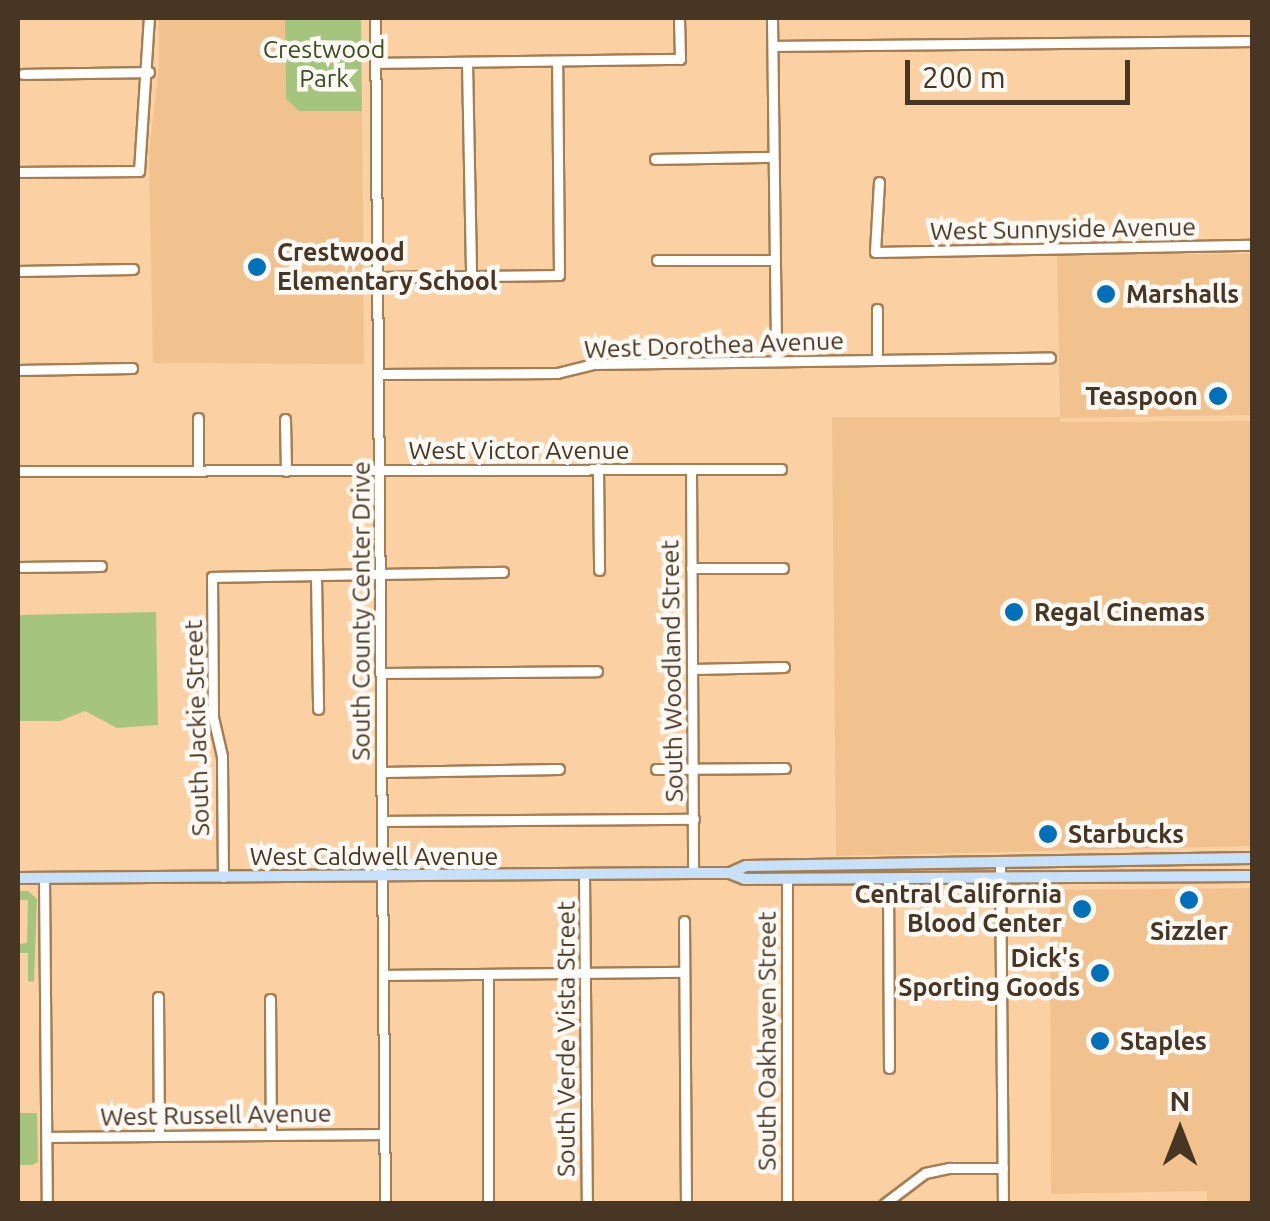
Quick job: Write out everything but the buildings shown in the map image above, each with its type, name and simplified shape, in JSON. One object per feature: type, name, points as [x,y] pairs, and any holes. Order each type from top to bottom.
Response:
[{"type":"main road","name":"West Caldwell Avenue","points":[[730,873],[746,866],[1252,858]]},
{"type":"main road","points":[[786,879],[794,872],[850,871],[868,865]]},
{"type":"main road","name":"West Caldwell Avenue","points":[[18,878],[693,873],[730,873],[745,879],[1252,876]]},
{"type":"street","points":[[18,172],[139,171],[149,18]]},
{"type":"street","name":"South County Center Drive","points":[[375,18],[385,1204]]},
{"type":"street","points":[[375,63],[680,59],[680,18]]},
{"type":"street","points":[[772,18],[776,360]]},
{"type":"street","points":[[773,46],[1252,41]]},
{"type":"street","points":[[378,277],[559,275],[557,61]]},
{"type":"street","points":[[468,62],[470,276]]},
{"type":"street","points":[[23,74],[148,72]]},
{"type":"street","points":[[655,159],[773,157]]},
{"type":"street","name":"West Sunnyside Avenue","points":[[879,182],[874,252],[1252,245]]},
{"type":"street","points":[[658,260],[774,260]]},
{"type":"street","points":[[18,271],[133,269]]},
{"type":"street","points":[[877,308],[877,360]]},
{"type":"street","name":"West Dorothea Avenue","points":[[380,374],[556,373],[593,364],[1050,358]]},
{"type":"street","points":[[18,370],[132,368]]},
{"type":"street","points":[[198,418],[198,470]]},
{"type":"street","points":[[285,419],[286,470]]},
{"type":"street","points":[[598,468],[599,570]]},
{"type":"street","name":"South Woodland Street","points":[[690,469],[693,873]]},
{"type":"street","name":"West Victor Avenue","points":[[18,472],[782,469]]},
{"type":"street","points":[[18,568],[102,566]]},
{"type":"street","points":[[691,568],[783,568]]},
{"type":"street","points":[[318,709],[316,576],[502,572]]},
{"type":"street","name":"South Jackie Street","points":[[222,877],[222,756],[214,718],[212,577],[316,576]]},
{"type":"street","points":[[693,668],[784,668]]},
{"type":"street","points":[[382,672],[597,670]]},
{"type":"street","points":[[656,769],[785,768]]},
{"type":"street","points":[[382,772],[559,769]]},
{"type":"street","points":[[382,821],[694,819]]},
{"type":"street","points":[[1000,864],[1003,1204]]},
{"type":"street","name":"South Verde Vista Street","points":[[584,874],[586,1204]]},
{"type":"street","points":[[44,878],[47,1204]]},
{"type":"street","name":"South Oakhaven Street","points":[[786,879],[787,1204]]},
{"type":"street","points":[[888,879],[889,1068]]},
{"type":"street","points":[[684,921],[686,1204]]},
{"type":"street","points":[[384,975],[684,972]]},
{"type":"street","points":[[488,974],[488,1204]]},
{"type":"street","points":[[158,997],[160,1136]]},
{"type":"street","points":[[270,999],[271,1134]]},
{"type":"street","name":"West Russell Avenue","points":[[47,1138],[384,1134]]},
{"type":"street","points":[[885,1203],[911,1180],[935,1170],[1003,1168]]},
{"type":"shaded area","name":"Crestwood Elementary School","points":[[159,18],[285,18],[286,100],[300,111],[362,111],[364,364],[153,363],[149,153],[159,67]]},
{"type":"shaded area","points":[[1057,254],[1252,254],[1252,415],[1060,418],[1061,422],[1252,421],[1252,846],[836,856],[832,417],[1060,417]]},
{"type":"shaded area","points":[[1252,888],[1252,1203],[1207,1203],[1207,1191],[1051,1194],[1050,890]]},
{"type":"green space","name":"Crestwood Park","points":[[285,18],[361,18],[362,111],[299,111],[286,99]]},
{"type":"green space","points":[[156,612],[158,725],[117,728],[85,711],[60,721],[18,721],[18,615]]},
{"type":"green space","points":[[18,891],[28,891],[37,899],[34,982],[28,981],[28,953],[18,953],[18,944],[27,943],[28,900],[18,900]]},
{"type":"green space","points":[[18,1113],[37,1113],[38,1162],[32,1165],[18,1165]]},
{"type":"place","name":"Crestwood Elementary School","points":[[257,267]]},
{"type":"place","name":"Marshalls","points":[[1106,294]]},
{"type":"place","name":"Teaspoon","points":[[1218,396]]},
{"type":"place","name":"Regal Cinemas","points":[[1014,612]]},
{"type":"place","name":"Starbucks","points":[[1048,834]]},
{"type":"place","name":"Sizzler","points":[[1189,900]]},
{"type":"place","name":"Central California Blood Center","points":[[1082,909]]},
{"type":"place","name":"Dick's Sporting Goods","points":[[1100,973]]},
{"type":"place","name":"Staples","points":[[1100,1041]]}]
